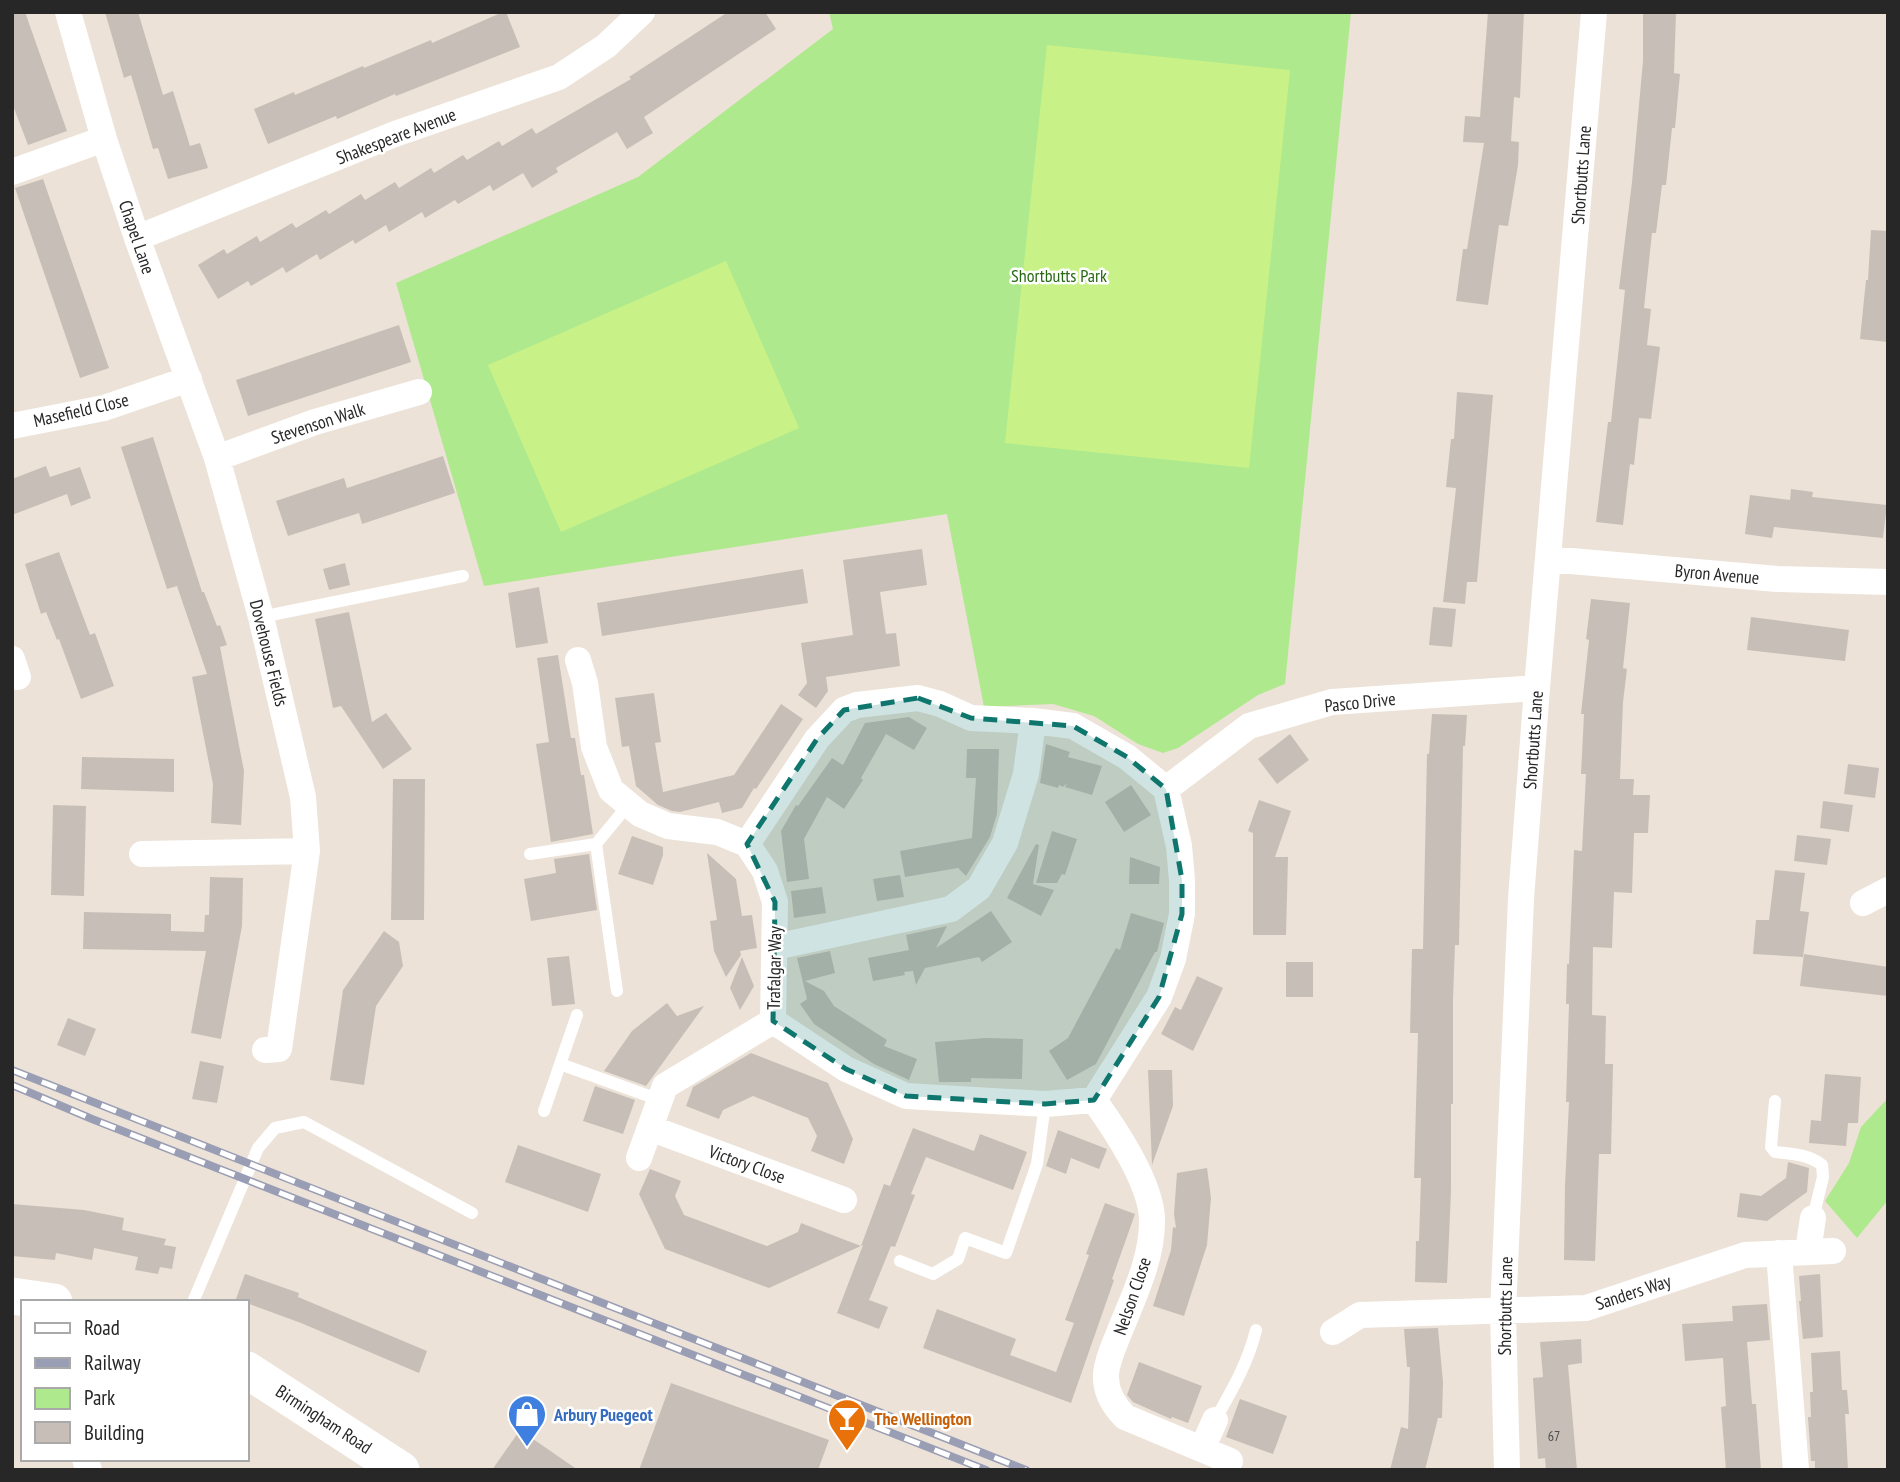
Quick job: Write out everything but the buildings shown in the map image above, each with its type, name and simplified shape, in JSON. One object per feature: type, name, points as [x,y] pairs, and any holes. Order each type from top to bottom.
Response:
[{"type":"street","name":"Chapel Lane","points":[[68,12],[104,139],[137,238],[217,458]]},
{"type":"street","name":"Shakespeare Avenue","points":[[137,238],[394,134],[559,77],[606,46],[642,12]]},
{"type":"street","name":"Shortbutts Lane","points":[[1507,1470],[1503,1312],[1521,899],[1536,688],[1594,12]]},
{"type":"street","points":[[12,172],[104,139]]},
{"type":"street","name":"Masefield Close","points":[[12,426],[104,408],[189,379]]},
{"type":"street","name":"Stevenson Walk","points":[[217,458],[315,422],[419,392]]},
{"type":"street","name":"Dovehouse Fields","points":[[217,458],[261,617],[303,797],[307,851],[278,1049],[265,1050]]},
{"type":"street","name":"Byron Avenue","points":[[1548,559],[1777,579],[1888,582]]},
{"type":"street","points":[[589,674],[594,747],[611,790],[640,814],[668,826],[717,832],[747,844],[817,739],[844,710],[857,705],[918,698],[940,704],[971,718],[1073,726],[1127,757],[1166,789],[1179,846],[1182,880],[1182,914],[1173,959],[1159,997],[1094,1100]]},
{"type":"street","name":"Pasco Drive","points":[[1166,789],[1249,726],[1332,702],[1536,688]]},
{"type":"street","points":[[775,947],[951,909],[979,888],[1005,843],[1026,774],[1033,721]]},
{"type":"street","name":"Trafalgar Way","points":[[747,844],[765,871],[775,902],[773,1021],[846,1069],[906,1096],[1045,1104],[1094,1100]]},
{"type":"street","points":[[142,854],[307,851]]},
{"type":"street","points":[[1863,903],[1888,890]]},
{"type":"street","points":[[639,1158],[665,1086],[773,1021]]},
{"type":"street","name":"Nelson Close","points":[[1094,1100],[1144,1183],[1150,1200],[1152,1220],[1139,1284],[1110,1357],[1106,1374],[1108,1393],[1125,1417],[1230,1461]]},
{"type":"street","name":"Victory Close","points":[[650,1128],[844,1200]]},
{"type":"street","name":"Sanders Way","points":[[1333,1332],[1360,1315],[1586,1308],[1745,1255],[1821,1251],[1813,1218]]},
{"type":"street","points":[[1779,1253],[1796,1470]]},
{"type":"street","points":[[12,1296],[40,1300]]},
{"type":"street","name":"Birmingham Road","points":[[248,1371],[392,1467]]},
{"type":"street","points":[[1202,1449],[1215,1420]]},
{"type":"lane","points":[[261,617],[463,576]]},
{"type":"lane","points":[[530,854],[596,844],[629,804]]},
{"type":"lane","points":[[596,844],[617,990]]},
{"type":"lane","points":[[544,1111],[577,1015]]},
{"type":"lane","points":[[560,1064],[660,1100]]},
{"type":"lane","points":[[1775,1101],[1771,1147],[1774,1152],[1800,1154],[1822,1165],[1823,1177],[1813,1218]]},
{"type":"lane","points":[[900,1261],[933,1274],[958,1259],[965,1238],[1006,1253],[1037,1164],[1045,1104]]},
{"type":"lane","points":[[194,1300],[258,1148],[275,1128],[304,1122],[472,1213]]},
{"type":"lane","points":[[1215,1420],[1250,1355],[1256,1330]]},
{"type":"highlighted area","points":[[918,698],[971,718],[1073,726],[1127,757],[1166,789],[1182,880],[1182,914],[1159,997],[1094,1100],[1045,1104],[906,1096],[846,1069],[773,1021],[775,902],[747,844],[817,739],[844,710]]},
{"type":"green space","name":"Shortbutts Park","points":[[829,12],[1351,12],[1285,684],[1258,695],[1178,748],[1163,753],[1138,744],[1094,716],[1053,704],[984,707],[947,514],[484,586],[396,283],[638,177],[833,29]]},
{"type":"green space","points":[[1047,45],[1290,70],[1249,468],[1005,443]]},
{"type":"green space","points":[[726,261],[799,428],[561,532],[488,365]]},
{"type":"green space","points":[[1888,1098],[1888,1200],[1857,1238],[1825,1201],[1849,1163],[1861,1127]]},
{"type":"railway","points":[[12,1070],[1026,1470]]},
{"type":"railway","points":[[12,1085],[92,1119],[986,1470]]},
{"type":"place","name":"Arbury Puegeot","points":[[527,1448]]},
{"type":"place","name":"The Wellington","points":[[847,1452]]}]
